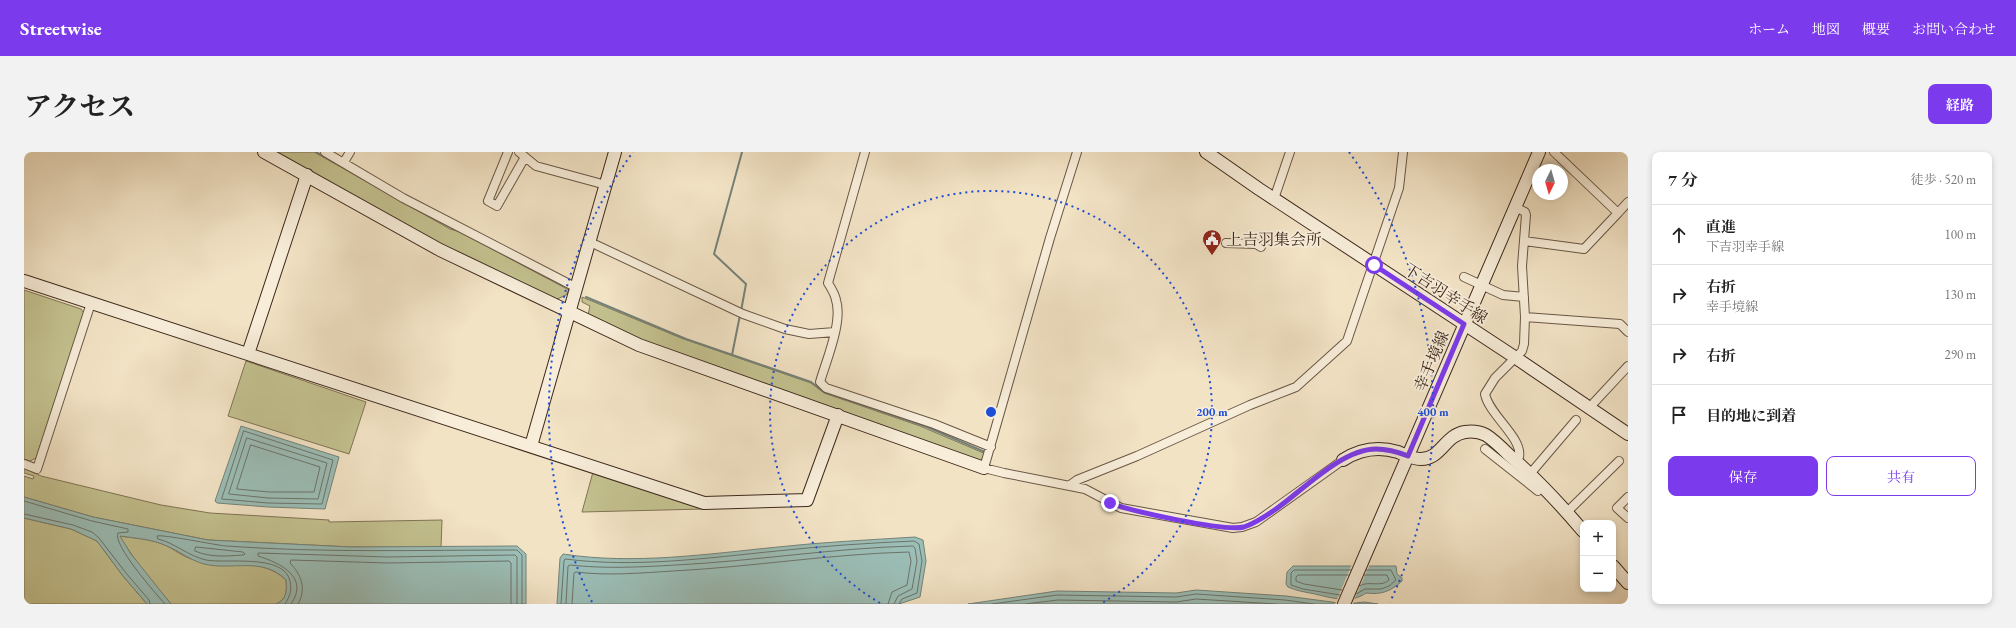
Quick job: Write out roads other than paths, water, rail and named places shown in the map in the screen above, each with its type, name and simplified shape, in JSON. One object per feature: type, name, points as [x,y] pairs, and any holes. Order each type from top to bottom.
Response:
[{"type":"street","points":[[264,152],[440,250],[639,345],[984,468],[1070,485],[1093,492],[1121,508],[1223,527],[1242,527],[1256,522],[1353,454],[1376,449],[1387,450],[1417,459],[1429,459],[1435,455],[1452,437],[1472,432],[1480,433],[1490,438],[1516,460],[1580,527]]},
{"type":"street","points":[[325,152],[403,198],[577,288]]},
{"type":"street","points":[[344,162],[350,152]]},
{"type":"street","points":[[508,152],[488,201],[497,206],[522,155],[536,166],[606,185]]},
{"type":"street","points":[[531,446],[615,152]]},
{"type":"street","points":[[865,152],[828,283],[836,300],[838,312],[820,382],[826,388],[934,424],[991,447]]},
{"type":"street","points":[[984,468],[1050,238],[1077,152]]},
{"type":"street","name":"下吉羽幸手線","points":[[1206,152],[1220,157],[1274,199],[1516,358],[1628,434]]},
{"type":"street","points":[[1274,199],[1290,152]]},
{"type":"street","points":[[1070,485],[1077,480],[1137,456],[1250,405],[1296,387],[1347,342],[1399,188],[1403,152]]},
{"type":"street","name":"幸手境線","points":[[1344,604],[1464,324],[1482,286],[1538,152]]},
{"type":"street","points":[[1554,152],[1618,214]]},
{"type":"street","points":[[248,354],[307,176]]},
{"type":"street","points":[[1524,241],[1584,249],[1628,202]]},
{"type":"street","points":[[1515,207],[1525,212],[1526,215],[1522,266],[1525,317],[1524,344],[1522,351],[1516,358],[1494,378],[1485,394],[1490,408],[1519,448],[1519,457],[1516,460]]},
{"type":"street","points":[[590,242],[744,314],[785,329],[809,334],[834,332]]},
{"type":"street","points":[[1226,244],[1256,244],[1261,247]]},
{"type":"street","points":[[1464,277],[1503,295],[1524,297]]},
{"type":"street","points":[[24,280],[704,503],[807,500],[838,415]]},
{"type":"street","points":[[24,464],[37,469],[92,303]]},
{"type":"street","points":[[1525,317],[1620,324],[1628,332]]},
{"type":"street","points":[[1588,408],[1628,366]]},
{"type":"street","points":[[1530,474],[1576,420]]},
{"type":"street","points":[[1485,449],[1538,491]]},
{"type":"street","points":[[1567,512],[1619,461]]},
{"type":"street","points":[[1628,497],[1617,508],[1628,518]]},
{"type":"street","points":[[1616,569],[1628,583]]},
{"type":"water","points":[[241,426],[339,457],[325,509],[217,503],[215,501]]},
{"type":"water","points":[[24,497],[93,517],[208,540],[351,547],[517,546],[526,554],[526,604],[276,604],[282,600],[286,594],[286,580],[267,568],[257,566],[215,566],[204,564],[157,542],[120,536],[131,554],[171,604],[147,604],[123,576],[97,541],[71,529],[24,518]]},
{"type":"water","points":[[915,537],[923,540],[926,561],[920,597],[899,604],[557,604],[560,558],[563,554],[617,559],[670,557],[812,544]]},
{"type":"water","points":[[1293,566],[1396,566],[1397,574],[1402,578],[1402,581],[1386,592],[1366,593],[1354,598],[1341,599],[1295,590],[1288,587],[1286,584],[1287,572]]},
{"type":"water","points":[[1196,590],[1286,596],[1347,604],[968,604],[1057,591],[1176,593]]},
{"type":"water","points":[[1364,602],[1378,604],[1347,604]]},
{"type":"waterway","points":[[316,152],[335,163]]},
{"type":"waterway","points":[[741,311],[746,284],[714,254],[742,152]]},
{"type":"waterway","points":[[426,214],[456,230]]},
{"type":"waterway","points":[[520,263],[565,286]]},
{"type":"waterway","points":[[586,297],[686,339],[811,382],[824,392],[927,427],[985,452]]},
{"type":"waterway","points":[[732,355],[740,315]]},
{"type":"place","name":"上吉羽集会所","points":[[1212,256]]}]
